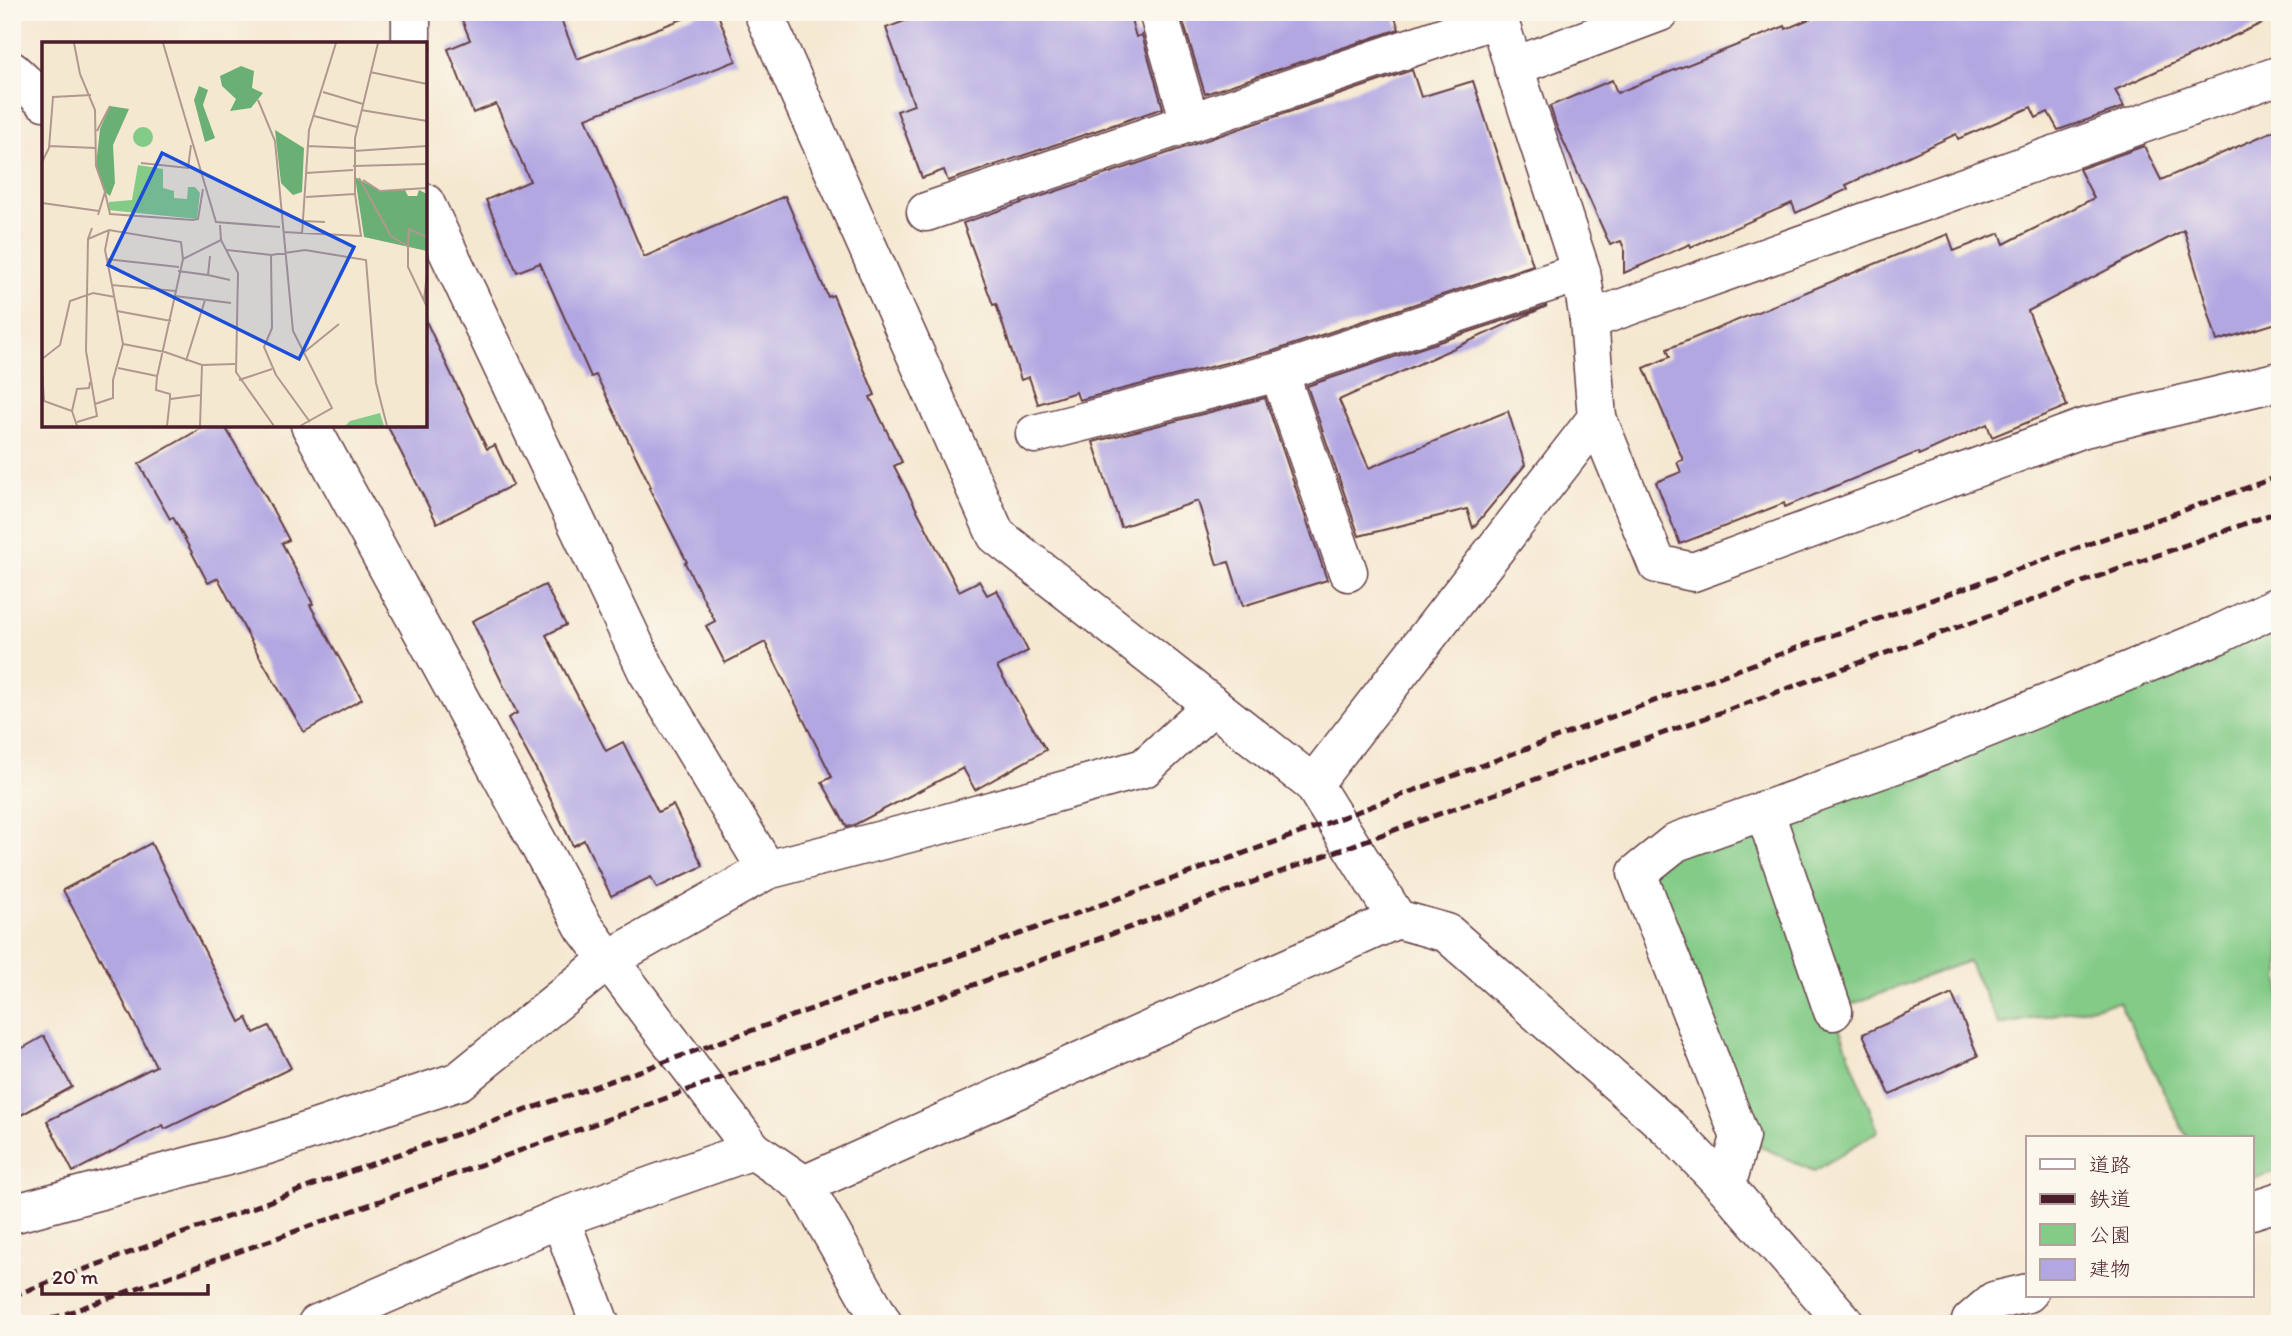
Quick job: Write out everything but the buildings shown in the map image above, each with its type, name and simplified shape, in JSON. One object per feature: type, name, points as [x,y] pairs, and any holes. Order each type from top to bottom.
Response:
[{"type":"street","points":[[411,12],[411,42]]},
{"type":"street","points":[[763,12],[996,535],[1313,784],[1397,919]]},
{"type":"street","points":[[1158,12],[1189,122]]},
{"type":"street","points":[[1513,68],[1661,12]]},
{"type":"street","points":[[926,212],[1497,15],[1581,272],[1589,320],[1597,418],[1657,564],[1693,572],[2084,428],[2280,381]]},
{"type":"street","points":[[12,71],[42,99]]},
{"type":"street","points":[[1589,320],[2280,75]]},
{"type":"street","points":[[427,207],[647,670],[767,870]]},
{"type":"street","points":[[1035,434],[1279,372],[1581,272]]},
{"type":"street","points":[[1279,372],[1348,572]]},
{"type":"street","points":[[1313,784],[1597,418]]},
{"type":"street","points":[[311,427],[584,927],[753,1150],[804,1185],[883,1324]]},
{"type":"street","points":[[1726,1187],[1740,1138],[1637,873],[1676,842],[1915,757],[2217,635],[2280,606]]},
{"type":"street","points":[[12,1214],[264,1146],[459,1081],[608,960],[767,870],[1143,768],[1213,705]]},
{"type":"street","points":[[1764,810],[1833,1012]]},
{"type":"street","points":[[804,1185],[1397,919],[1447,933],[1669,1128],[1726,1187],[1846,1324]]},
{"type":"street","points":[[317,1324],[560,1218],[753,1150]]},
{"type":"street","points":[[2254,1209],[2280,1201]]},
{"type":"street","points":[[560,1218],[600,1324]]},
{"type":"street","points":[[1971,1324],[1971,1321],[1994,1301],[2026,1293]]},
{"type":"green space","points":[[2280,611],[2280,1170],[2254,1178],[2254,1136],[2186,1136],[2119,1002],[1999,1025],[1968,961],[1833,1011],[1878,1131],[1814,1171],[1740,1137],[1649,863]]},
{"type":"railway","points":[[12,1296],[385,1159],[642,1070],[1300,833],[1802,646],[2280,476]]},
{"type":"railway","points":[[37,1324],[2280,511]]}]
